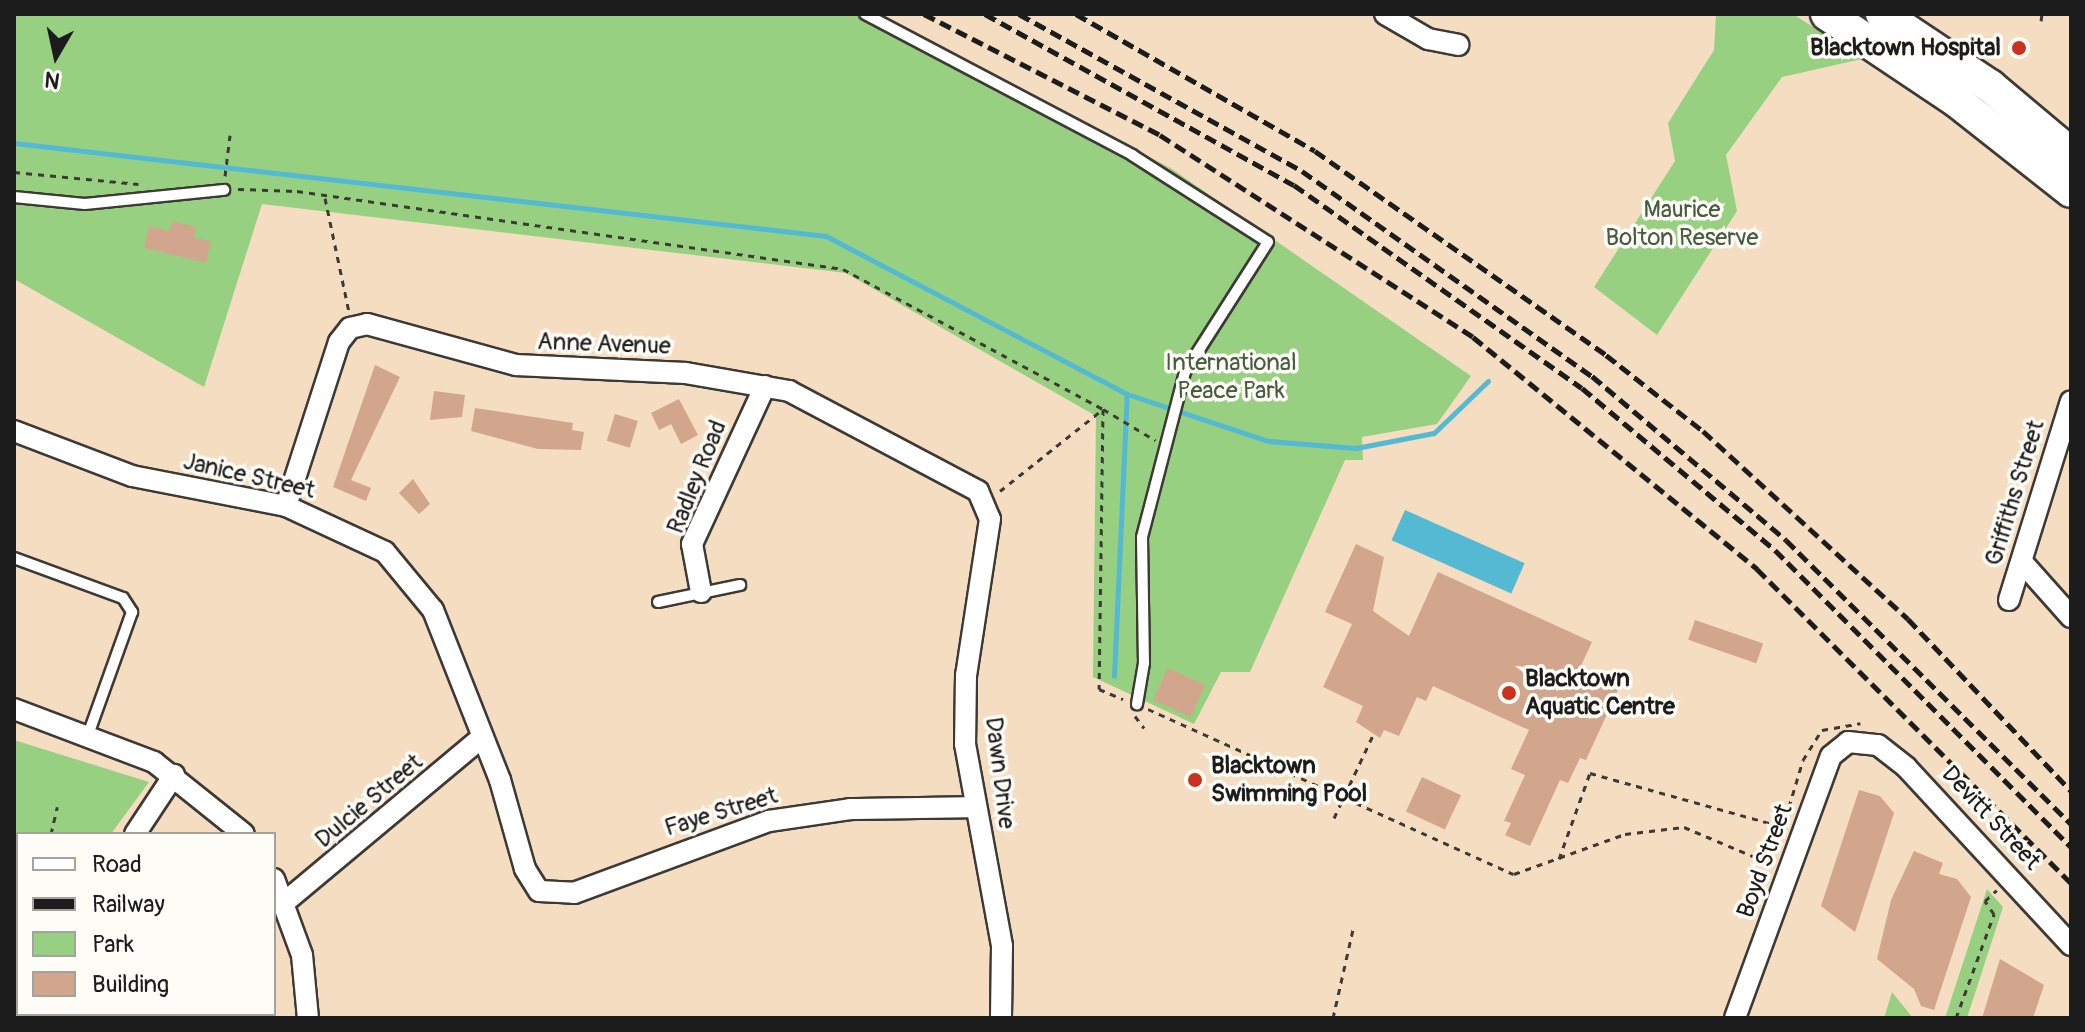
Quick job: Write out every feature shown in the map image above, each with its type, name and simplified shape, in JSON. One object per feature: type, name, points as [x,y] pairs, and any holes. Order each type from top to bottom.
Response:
[{"type":"main road","points":[[1827,14],[1957,101],[2071,191]]},
{"type":"main road","points":[[1882,14],[1990,86],[2071,154]]},
{"type":"street","points":[[1385,14],[1428,39],[1458,45]]},
{"type":"street","name":"Anne Avenue","points":[[353,327],[380,326],[553,371],[686,373],[765,386],[816,401],[983,496]]},
{"type":"street","points":[[286,506],[339,342],[353,327]]},
{"type":"street","name":"Radley Road","points":[[701,592],[692,544],[765,386]]},
{"type":"street","name":"Griffiths Street","points":[[2009,600],[2071,401]]},
{"type":"street","name":"Janice Street","points":[[14,431],[132,476],[286,506],[361,538],[411,575],[452,653],[525,869],[539,891]]},
{"type":"street","name":"Dawn Drive","points":[[983,496],[966,675],[973,807],[1002,946],[1001,1018]]},
{"type":"street","points":[[2022,562],[2071,617]]},
{"type":"street","points":[[14,709],[88,735],[174,775],[242,832]]},
{"type":"street","name":"Dulcie Street","points":[[285,902],[482,737]]},
{"type":"street","name":"Devitt Street","points":[[1862,741],[1906,767],[2071,945]]},
{"type":"street","name":"Boyd Street","points":[[1735,1018],[1831,756],[1862,741]]},
{"type":"street","points":[[136,832],[174,775]]},
{"type":"street","name":"Faye Street","points":[[539,891],[574,893],[769,821],[850,809],[973,807]]},
{"type":"street","points":[[276,883],[302,955],[308,1018]]},
{"type":"lane","points":[[865,14],[1065,118],[1268,242],[1185,372],[1175,422],[1142,537],[1144,663],[1137,704]]},
{"type":"lane","points":[[14,197],[85,204],[224,185]]},
{"type":"lane","points":[[14,558],[123,598],[132,612],[88,735]]},
{"type":"lane","points":[[658,602],[740,585]]},
{"type":"path","points":[[2041,21],[2042,14]]},
{"type":"path","points":[[224,185],[230,135]]},
{"type":"path","points":[[14,172],[150,185]]},
{"type":"path","points":[[214,180],[224,185],[843,269],[1136,429]]},
{"type":"path","points":[[325,198],[353,327]]},
{"type":"path","points":[[983,496],[1103,409]]},
{"type":"path","points":[[1103,409],[1099,689],[1514,874],[1558,861],[1625,834],[1684,827],[1765,860],[1783,827],[1590,773],[1558,861]]},
{"type":"path","points":[[1334,818],[1373,735]]},
{"type":"path","points":[[51,832],[57,807]]},
{"type":"path","points":[[1956,1018],[1994,914],[1985,901],[2009,875]]},
{"type":"path","points":[[1333,1018],[1353,929]]},
{"type":"green space","name":"International Peace Park","points":[[14,14],[877,14],[1172,169],[1471,376],[1437,424],[1362,437],[1363,460],[1345,460],[1250,672],[1221,672],[1194,724],[1093,677],[1096,416],[846,273],[262,204],[204,387],[14,279]]},
{"type":"green space","name":"Maurice Bolton Reserve","points":[[1716,14],[1793,14],[1862,59],[1782,77],[1726,155],[1737,211],[1657,335],[1594,287],[1675,161],[1668,123],[1714,50]]},
{"type":"green space","points":[[14,740],[149,782],[112,832],[16,832],[14,883]]},
{"type":"green space","points":[[1987,889],[2003,907],[1967,1018],[1945,1018]]},
{"type":"green space","points":[[1892,992],[1913,1018],[1884,1018]]},
{"type":"water","points":[[1405,510],[1525,563],[1511,593],[1392,540]]},
{"type":"building","points":[[172,221],[196,227],[194,238],[211,241],[206,263],[144,248],[149,226],[170,231]]},
{"type":"building","points":[[375,365],[400,377],[351,480],[371,488],[366,501],[333,487]]},
{"type":"building","points":[[434,391],[465,395],[462,417],[430,420]]},
{"type":"building","points":[[679,399],[698,435],[681,444],[671,424],[659,430],[651,413]]},
{"type":"building","points":[[475,408],[573,423],[572,430],[584,432],[581,450],[538,449],[471,431]]},
{"type":"building","points":[[615,414],[638,421],[630,448],[607,441]]},
{"type":"building","points":[[413,479],[430,504],[419,514],[399,493]]},
{"type":"building","name":"Blacktown Aquatic Centre","points":[[1356,544],[1384,557],[1373,611],[1409,636],[1438,572],[1592,642],[1578,672],[1618,690],[1586,760],[1580,758],[1568,783],[1560,780],[1530,846],[1505,835],[1511,823],[1504,821],[1525,775],[1511,769],[1529,730],[1433,686],[1426,701],[1417,697],[1399,736],[1384,730],[1380,738],[1356,722],[1363,706],[1323,687],[1352,624],[1325,612]]},
{"type":"building","points":[[1695,620],[1763,643],[1756,663],[1688,640]]},
{"type":"building","points":[[1168,668],[1205,685],[1190,717],[1153,700]]},
{"type":"building","points":[[1422,777],[1461,795],[1445,830],[1406,811]]},
{"type":"building","points":[[1859,790],[1880,796],[1894,813],[1855,932],[1821,906]]},
{"type":"building","points":[[1914,851],[1943,863],[1939,874],[1957,879],[1971,897],[1934,1010],[1921,1006],[1914,989],[1877,959],[1891,900]]},
{"type":"building","points":[[2000,959],[2044,985],[2033,1018],[1982,1018]]},
{"type":"waterway","points":[[14,143],[826,236],[1127,394],[1268,441],[1356,448],[1434,433],[1488,381]]},
{"type":"waterway","points":[[1114,676],[1127,394]]},
{"type":"railway","points":[[924,14],[1160,135],[1473,337],[1757,569],[2071,883]]},
{"type":"railway","points":[[985,14],[1294,185],[1582,388],[1775,550],[2071,847]]},
{"type":"railway","points":[[1019,14],[1302,171],[1592,376],[1786,540],[2071,824]]},
{"type":"railway","points":[[1076,14],[1315,151],[1606,355],[1703,431],[1908,619],[2071,791]]},
{"type":"place","name":"Blacktown Hospital","points":[[2019,48]]},
{"type":"place","name":"Blacktown Aquatic Centre","points":[[1509,693]]},
{"type":"place","name":"Blacktown Swimming Pool","points":[[1195,780]]}]
